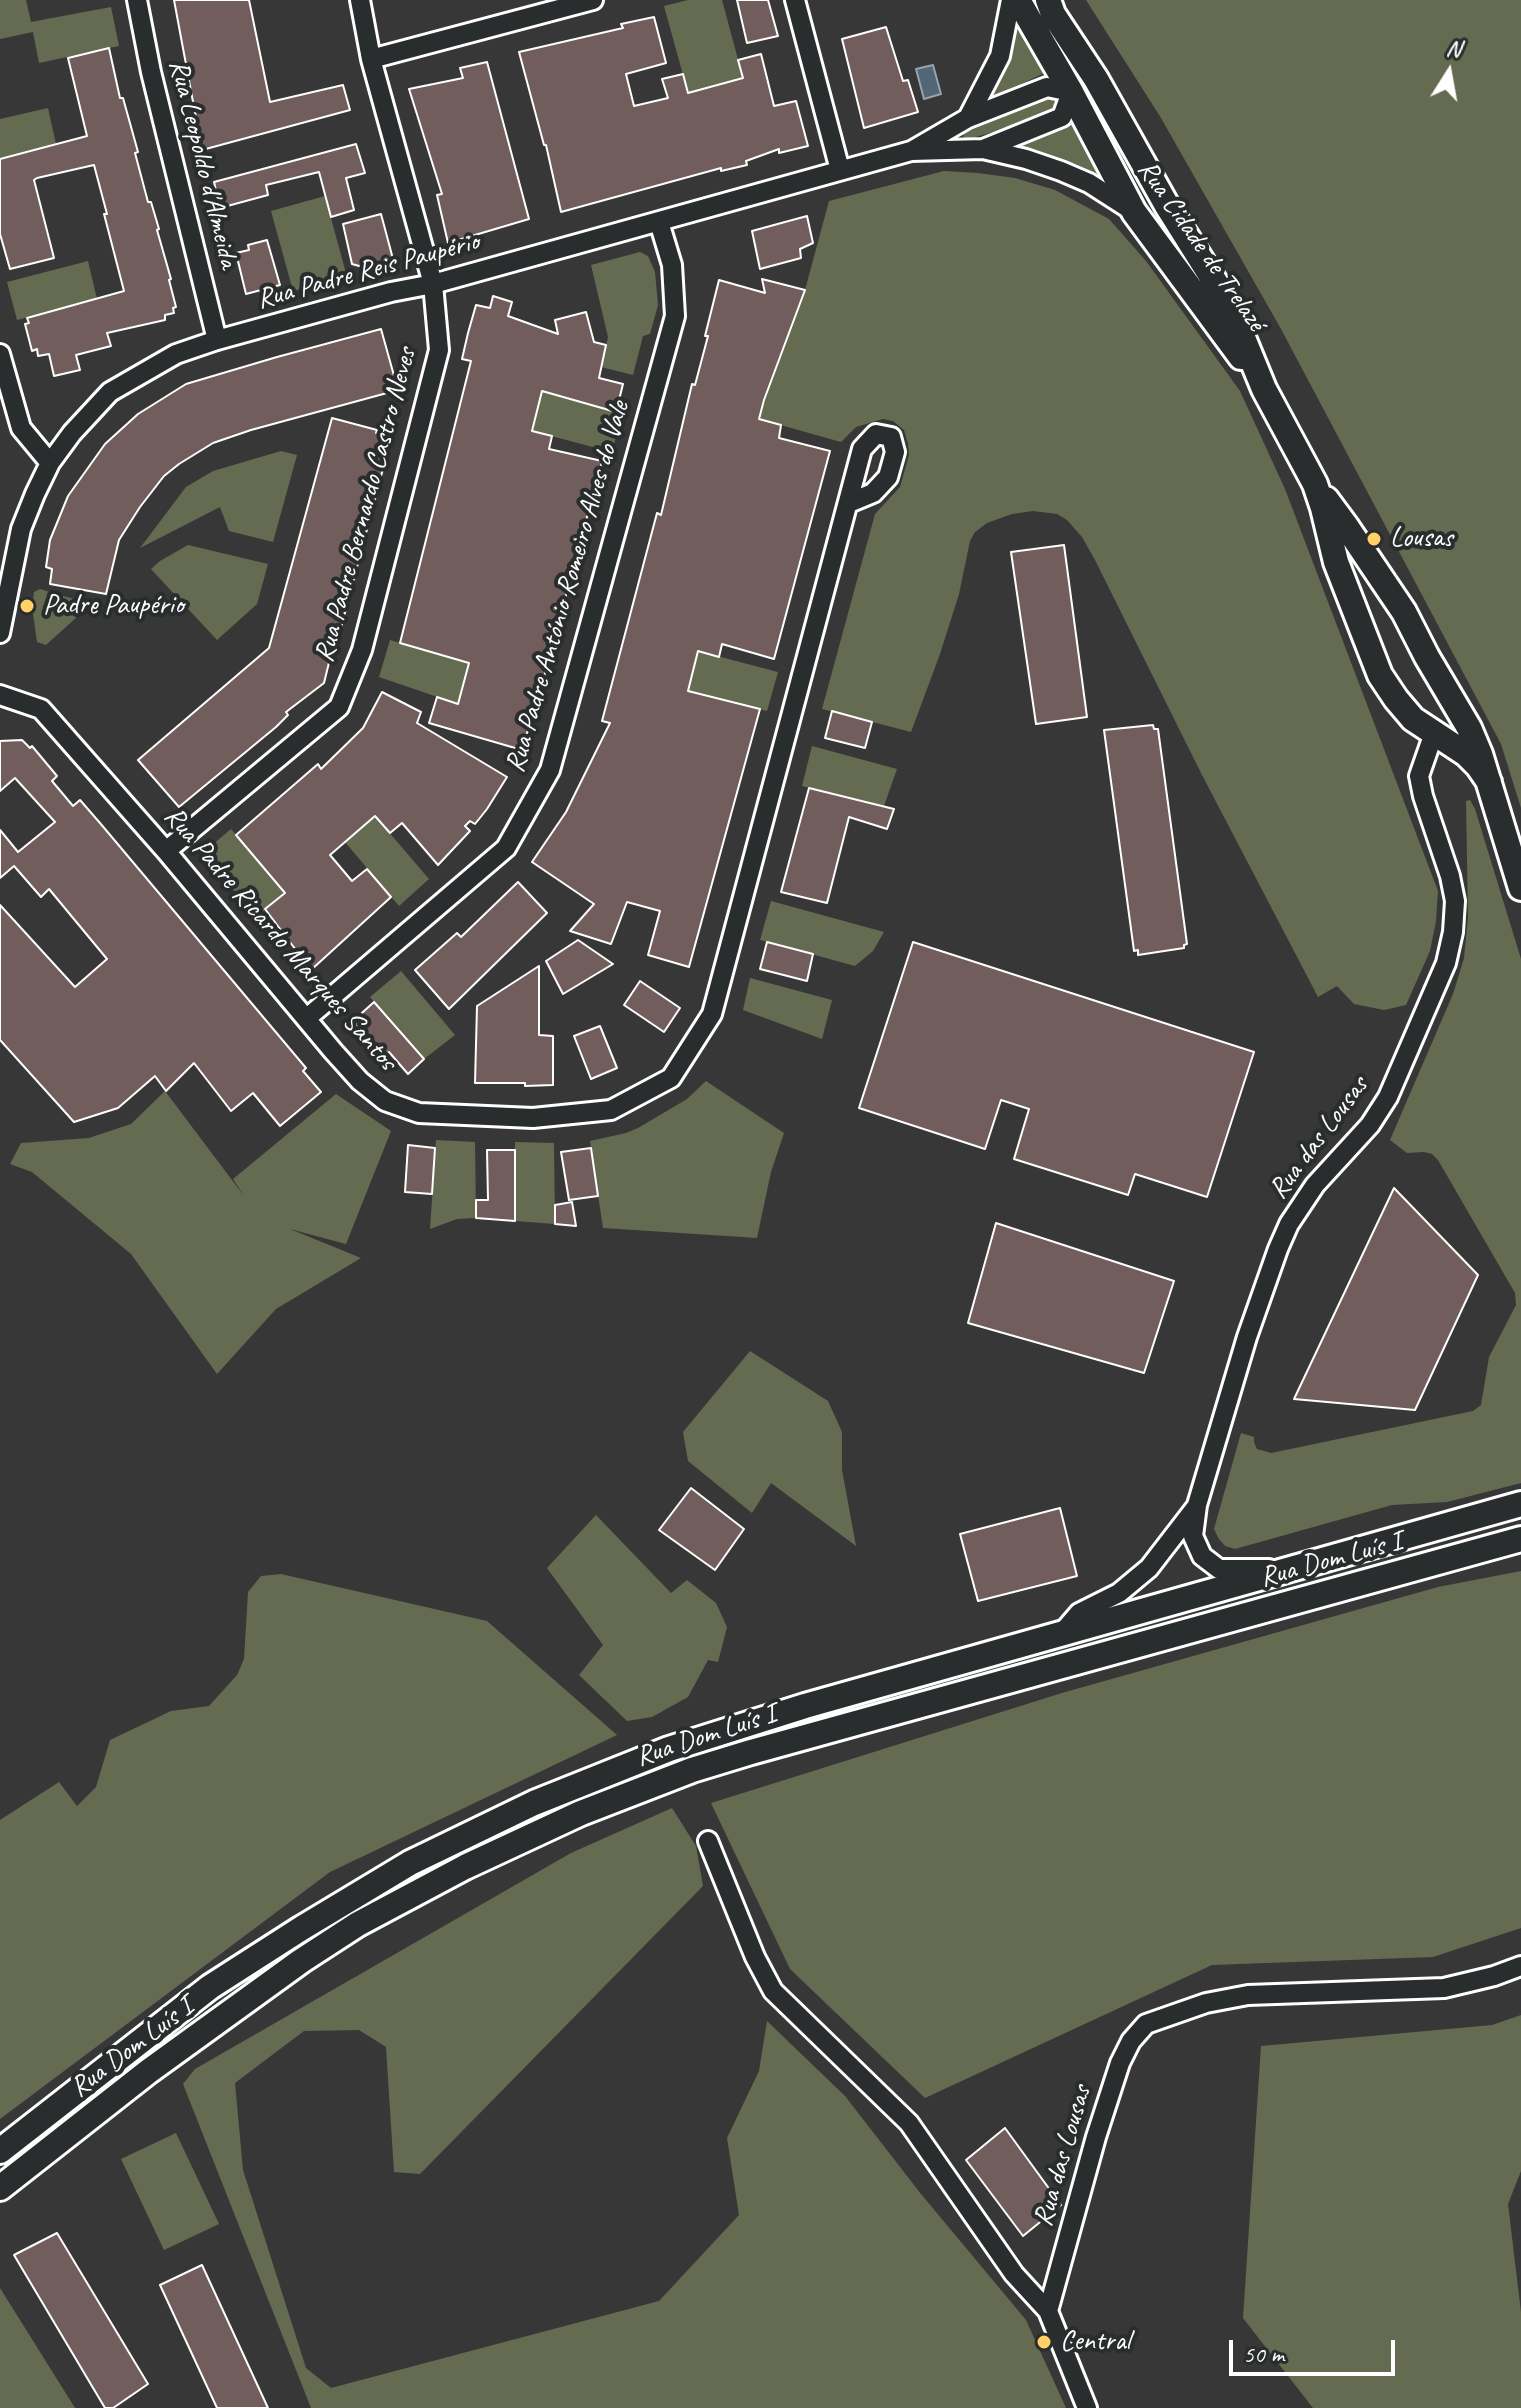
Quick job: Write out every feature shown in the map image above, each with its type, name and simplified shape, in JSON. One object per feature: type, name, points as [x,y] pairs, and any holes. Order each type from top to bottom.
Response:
[{"type":"main road","name":"Rua Cidade de Trelazé","points":[[1018,0],[1134,212],[1264,389]]},
{"type":"main road","name":"Rua Cidade de Trelazé","points":[[1048,0],[1053,14],[1096,79],[1166,204],[1230,306],[1264,389],[1315,484],[1388,586],[1469,728],[1521,888]]},
{"type":"main road","name":"Rua Cidade de Trelazé","points":[[1315,484],[1336,562],[1380,675],[1413,719],[1478,766],[1489,782]]},
{"type":"main road","points":[[1351,603],[1388,586]]},
{"type":"main road","name":"Rua Cidade de Trelazé","points":[[1434,733],[1442,703],[1439,677]]},
{"type":"main road","name":"Rua Dom Luís I","points":[[0,2151],[210,1987],[410,1863],[534,1803],[669,1749],[805,1706],[1521,1504]]},
{"type":"main road","name":"Rua Dom Luís I","points":[[0,2188],[149,2071],[301,1961],[358,1924],[465,1867],[581,1813],[677,1775],[751,1752],[1521,1539]]},
{"type":"street","name":"Rua Leopoldo d'Almeida","points":[[137,0],[151,72],[217,340]]},
{"type":"street","name":"Rua Padre Bernardo Castro Neves","points":[[166,851],[339,707],[362,650],[439,350],[433,284],[371,59],[360,0]]},
{"type":"street","points":[[371,59],[593,0]]},
{"type":"street","points":[[795,0],[840,170]]},
{"type":"street","points":[[968,118],[1000,56],[1011,0]]},
{"type":"street","points":[[1071,92],[1096,79]]},
{"type":"street","name":"Rua Padre Reis Paupério","points":[[911,151],[968,118],[1047,87],[1071,92],[1062,117],[983,149]]},
{"type":"street","name":"Rua Padre Reis Paupério","points":[[0,633],[21,529],[50,463],[72,433],[110,392],[176,354],[217,340],[391,292],[433,284],[911,151],[983,149],[1026,159],[1089,183],[1134,212]]},
{"type":"street","name":"Rua Padre António Romeiro Alves do Vale","points":[[307,1018],[506,848],[550,770],[675,316],[672,265],[659,222]]},
{"type":"street","points":[[0,354],[21,428],[50,463]]},
{"type":"street","name":"Rua Padre Ricardo Marques Santos","points":[[0,695],[41,709],[166,851],[360,1081],[385,1101],[419,1113],[533,1118],[611,1110],[671,1078],[712,1014],[849,503]]},
{"type":"street","name":"Rua das Lousas","points":[[1292,1569],[1219,1569],[1202,1556],[1193,1536],[1197,1505],[1247,1337],[1289,1224],[1315,1185],[1370,1125],[1388,1097],[1446,963],[1453,932],[1455,901],[1419,776],[1434,733]]},
{"type":"street","points":[[1424,759],[1439,748],[1457,749]]},
{"type":"street","name":"Rua das Lousas","points":[[1061,1634],[1079,1613],[1119,1593],[1149,1568],[1197,1505]]},
{"type":"street","points":[[708,1841],[755,1957],[773,1991],[909,2123],[1014,2274],[1048,2311],[1085,2406]]},
{"type":"street","name":"Rua das Lousas","points":[[1048,2311],[1096,2137],[1120,2063],[1131,2041],[1146,2024],[1206,2003],[1248,1995],[1444,1988],[1521,1966]]},
{"type":"green space","points":[[0,0],[26,0],[31,22],[111,7],[119,46],[39,63],[33,32],[0,39]]},
{"type":"green space","points":[[688,0],[722,0],[743,78],[688,93],[664,6]]},
{"type":"green space","points":[[1086,0],[1521,0],[1521,808],[1501,744],[1281,329],[1161,118]]},
{"type":"green space","points":[[1018,26],[1046,72],[985,102],[1000,78]]},
{"type":"green space","points":[[1058,95],[1060,103],[1053,110],[994,132],[968,139],[963,137],[964,133],[1022,109],[1040,97]]},
{"type":"green space","points":[[48,108],[56,144],[0,159],[0,119]]},
{"type":"green space","points":[[1074,121],[1107,179],[1078,165],[1017,145]]},
{"type":"green space","points":[[944,171],[1015,178],[1055,190],[1109,219],[1146,261],[1240,391],[1285,489],[1438,891],[1430,951],[1406,1005],[1384,1010],[1354,1004],[1337,986],[1318,997],[1095,560],[1082,537],[1057,514],[1033,511],[1012,514],[987,523],[975,532],[940,654],[911,732],[822,709],[875,514],[900,487],[909,455],[908,444],[904,430],[893,421],[883,419],[856,427],[841,442],[759,419],[805,290],[829,201]]},
{"type":"green space","points":[[325,196],[347,277],[293,291],[271,211]]},
{"type":"green space","points":[[640,252],[648,256],[655,272],[658,305],[650,334],[643,336],[633,375],[601,367],[608,337],[591,265]]},
{"type":"green space","points":[[88,261],[97,299],[17,320],[7,282]]},
{"type":"green space","points":[[542,391],[622,414],[612,452],[532,431]]},
{"type":"green space","points":[[281,451],[297,455],[273,542],[229,531],[220,507],[140,548],[186,487],[213,471]]},
{"type":"green space","points":[[188,545],[268,564],[257,604],[217,640],[151,569]]},
{"type":"green space","points":[[40,589],[87,603],[88,607],[46,645],[37,642],[32,607],[34,592]]},
{"type":"green space","points":[[390,640],[469,663],[458,704],[379,677]]},
{"type":"green space","points":[[698,651],[778,672],[767,711],[687,691]]},
{"type":"green space","points":[[812,746],[897,769],[884,806],[802,786]]},
{"type":"green space","points":[[1470,800],[1521,959],[1521,1483],[1447,1502],[1392,1505],[1235,1549],[1225,1546],[1214,1529],[1241,1433],[1254,1437],[1257,1449],[1271,1453],[1473,1411],[1481,1405],[1489,1357],[1516,1305],[1515,1293],[1438,1160],[1424,1152],[1407,1153],[1390,1140],[1453,994],[1464,958],[1468,918],[1466,801]]},
{"type":"green space","points":[[375,816],[429,879],[399,906],[345,842]]},
{"type":"green space","points":[[231,829],[285,893],[256,917],[204,854]]},
{"type":"green space","points":[[771,901],[884,932],[873,951],[855,966],[760,940]]},
{"type":"green space","points":[[401,971],[455,1035],[424,1059],[370,997]]},
{"type":"green space","points":[[750,978],[832,1000],[822,1039],[743,1010]]},
{"type":"green space","points":[[706,1081],[784,1133],[771,1172],[757,1238],[603,1228],[590,1141],[638,1128],[687,1099]]},
{"type":"green space","points":[[165,1091],[244,1196],[233,1179],[336,1094],[391,1131],[346,1244],[290,1229],[361,1258],[276,1309],[217,1374],[131,1254],[32,1172],[10,1164],[21,1143],[89,1138],[131,1124]]},
{"type":"green space","points":[[436,1140],[475,1142],[476,1218],[457,1219],[430,1229]]},
{"type":"green space","points":[[515,1142],[554,1143],[555,1224],[515,1221]]},
{"type":"green space","points":[[750,1351],[828,1401],[842,1432],[842,1470],[856,1546],[771,1483],[752,1513],[688,1461],[683,1432]]},
{"type":"green space","points":[[596,1515],[671,1593],[687,1580],[716,1603],[727,1627],[718,1662],[708,1660],[688,1697],[652,1717],[627,1721],[579,1675],[603,1645],[547,1568]]},
{"type":"green space","points":[[1521,1571],[1521,1928],[1433,1957],[1212,1965],[925,2098],[790,1969],[711,1803],[1062,1693],[1438,1587]]},
{"type":"green space","points":[[281,1574],[487,1621],[617,1735],[330,1872],[0,2119],[0,1820],[59,1782],[77,1806],[96,1787],[110,1740],[171,1711],[209,1706],[237,1675],[244,1659],[248,1592],[261,1576]]},
{"type":"green space","points":[[672,1808],[696,1846],[703,1886],[420,2174],[394,2172],[386,2047],[359,2030],[304,2031],[235,2083],[243,2170],[306,2368],[331,2388],[659,2301],[739,2215],[727,2138],[759,2071],[767,2021],[845,2096],[921,2194],[1026,2320],[1066,2408],[311,2408],[183,2084],[195,2069],[571,1853]]},
{"type":"green space","points":[[1521,2015],[1521,2171],[1508,2204],[1521,2312],[1521,2408],[1313,2408],[1243,2318],[1261,2046],[1492,2025]]},
{"type":"green space","points":[[176,2133],[219,2224],[164,2250],[121,2159]]},
{"type":"green space","points":[[0,2288],[75,2408],[0,2408]]},
{"type":"water","points":[[933,65],[941,94],[924,99],[916,69]]},
{"type":"building","points":[[174,0],[249,0],[270,102],[343,85],[350,110],[202,150]]},
{"type":"building","points":[[737,0],[768,0],[778,36],[747,43]]},
{"type":"building","points":[[654,17],[666,63],[626,74],[634,106],[668,98],[662,79],[683,74],[688,93],[743,78],[738,60],[761,54],[774,106],[796,101],[808,146],[779,153],[779,149],[746,161],[747,165],[721,171],[721,168],[561,212],[546,145],[519,52],[623,28],[621,24]]},
{"type":"building","points":[[886,27],[903,81],[908,80],[918,112],[864,128],[842,39]]},
{"type":"building","points":[[109,48],[120,98],[123,98],[138,152],[135,153],[148,202],[151,202],[159,229],[176,307],[173,308],[174,313],[165,315],[165,320],[107,333],[111,346],[76,355],[80,370],[54,376],[49,354],[38,356],[37,349],[32,351],[25,324],[29,323],[27,318],[124,291],[104,214],[107,214],[94,165],[37,178],[34,180],[54,258],[10,269],[0,234],[0,159],[87,136],[68,58]]},
{"type":"building","points":[[487,62],[529,219],[448,243],[437,195],[442,194],[409,89],[463,78],[460,68]]},
{"type":"building","points":[[356,144],[365,173],[346,178],[354,210],[331,217],[319,172],[266,185],[268,195],[220,208],[214,182]]},
{"type":"building","points":[[381,214],[393,259],[366,268],[352,264],[343,224]]},
{"type":"building","points":[[807,216],[813,243],[800,249],[801,258],[760,269],[752,231]]},
{"type":"building","points":[[267,240],[280,285],[246,294],[236,253],[249,250],[248,245]]},
{"type":"building","points":[[762,279],[805,290],[759,419],[781,425],[779,438],[830,451],[774,659],[722,644],[719,657],[698,651],[688,691],[760,709],[689,967],[648,955],[660,911],[627,902],[611,944],[570,931],[594,904],[532,862],[566,812],[610,723],[602,721],[657,513],[661,515],[692,384],[695,385],[708,336],[705,336],[719,280],[765,293]]},
{"type":"building","points":[[493,296],[512,302],[508,316],[558,334],[555,320],[586,312],[594,342],[606,345],[599,378],[623,384],[616,412],[542,391],[532,431],[552,436],[549,449],[602,461],[522,750],[429,723],[437,697],[458,704],[469,663],[400,643],[471,361],[462,359],[468,333],[476,305],[490,308]]},
{"type":"building","points":[[381,329],[398,390],[213,443],[164,476],[140,507],[119,540],[106,594],[50,584],[52,569],[46,567],[50,540],[68,496],[105,444],[138,414],[186,384]]},
{"type":"building","points":[[332,418],[377,430],[376,433],[389,437],[386,446],[389,446],[324,683],[286,712],[288,715],[276,727],[179,807],[138,760],[269,648]]},
{"type":"building","points":[[1064,545],[1087,717],[1036,724],[1011,552]]},
{"type":"building","points":[[382,692],[421,712],[417,723],[507,777],[475,824],[470,821],[465,826],[470,831],[438,865],[402,823],[390,833],[375,816],[330,855],[352,881],[367,869],[391,897],[311,970],[265,909],[285,893],[236,835],[318,764],[321,769],[363,728]]},
{"type":"building","points":[[832,711],[872,722],[865,748],[825,738]]},
{"type":"building","points":[[1153,725],[1154,729],[1158,729],[1187,944],[1184,948],[1138,955],[1138,950],[1134,951],[1104,730]]},
{"type":"building","points":[[22,740],[30,748],[32,746],[57,776],[52,781],[73,806],[80,800],[306,1068],[303,1071],[321,1092],[280,1126],[253,1093],[231,1111],[194,1063],[166,1091],[155,1076],[118,1108],[74,1122],[0,1040],[0,905],[75,987],[107,959],[49,889],[41,897],[14,866],[0,878],[0,830],[18,852],[55,822],[15,778],[0,791],[0,741]]},
{"type":"building","points":[[809,788],[894,809],[887,829],[849,817],[827,903],[781,892]]},
{"type":"building","points":[[518,882],[547,913],[449,1009],[415,970],[457,933],[461,937]]},
{"type":"building","points":[[578,940],[613,964],[563,994],[546,961]]},
{"type":"building","points":[[767,942],[813,954],[807,981],[760,969]]},
{"type":"building","points":[[913,942],[1254,1052],[1207,1197],[1135,1174],[1128,1195],[1014,1159],[1029,1109],[1001,1100],[985,1149],[859,1108]]},
{"type":"building","points":[[539,966],[539,1035],[553,1036],[553,1085],[475,1083],[477,1006]]},
{"type":"building","points":[[640,981],[680,1008],[664,1032],[624,1005]]},
{"type":"building","points":[[374,1002],[424,1059],[408,1074],[389,1052],[384,1057],[353,1021]]},
{"type":"building","points":[[600,1026],[617,1068],[591,1079],[574,1036]]},
{"type":"building","points":[[408,1145],[435,1148],[432,1194],[405,1192]]},
{"type":"building","points":[[591,1148],[598,1196],[569,1200],[561,1152]]},
{"type":"building","points":[[487,1150],[515,1150],[515,1221],[476,1218],[476,1200],[488,1200]]},
{"type":"building","points":[[1394,1188],[1478,1275],[1415,1410],[1294,1399]]},
{"type":"building","points":[[572,1202],[576,1226],[555,1224],[555,1205]]},
{"type":"building","points":[[996,1223],[1174,1281],[1144,1373],[968,1323]]},
{"type":"building","points":[[691,1488],[744,1529],[715,1570],[659,1530]]},
{"type":"building","points":[[1060,1508],[1077,1576],[978,1601],[960,1534]]},
{"type":"building","points":[[1005,2128],[1061,2205],[1023,2236],[966,2160]]},
{"type":"building","points":[[57,2233],[148,2384],[113,2408],[105,2408],[14,2255]]},
{"type":"building","points":[[202,2265],[268,2408],[217,2408],[160,2285]]},
{"type":"place","name":"Lousas","points":[[1374,539]]},
{"type":"place","name":"Padre Paupério","points":[[27,606]]},
{"type":"place","name":"Central","points":[[1044,2342]]}]
